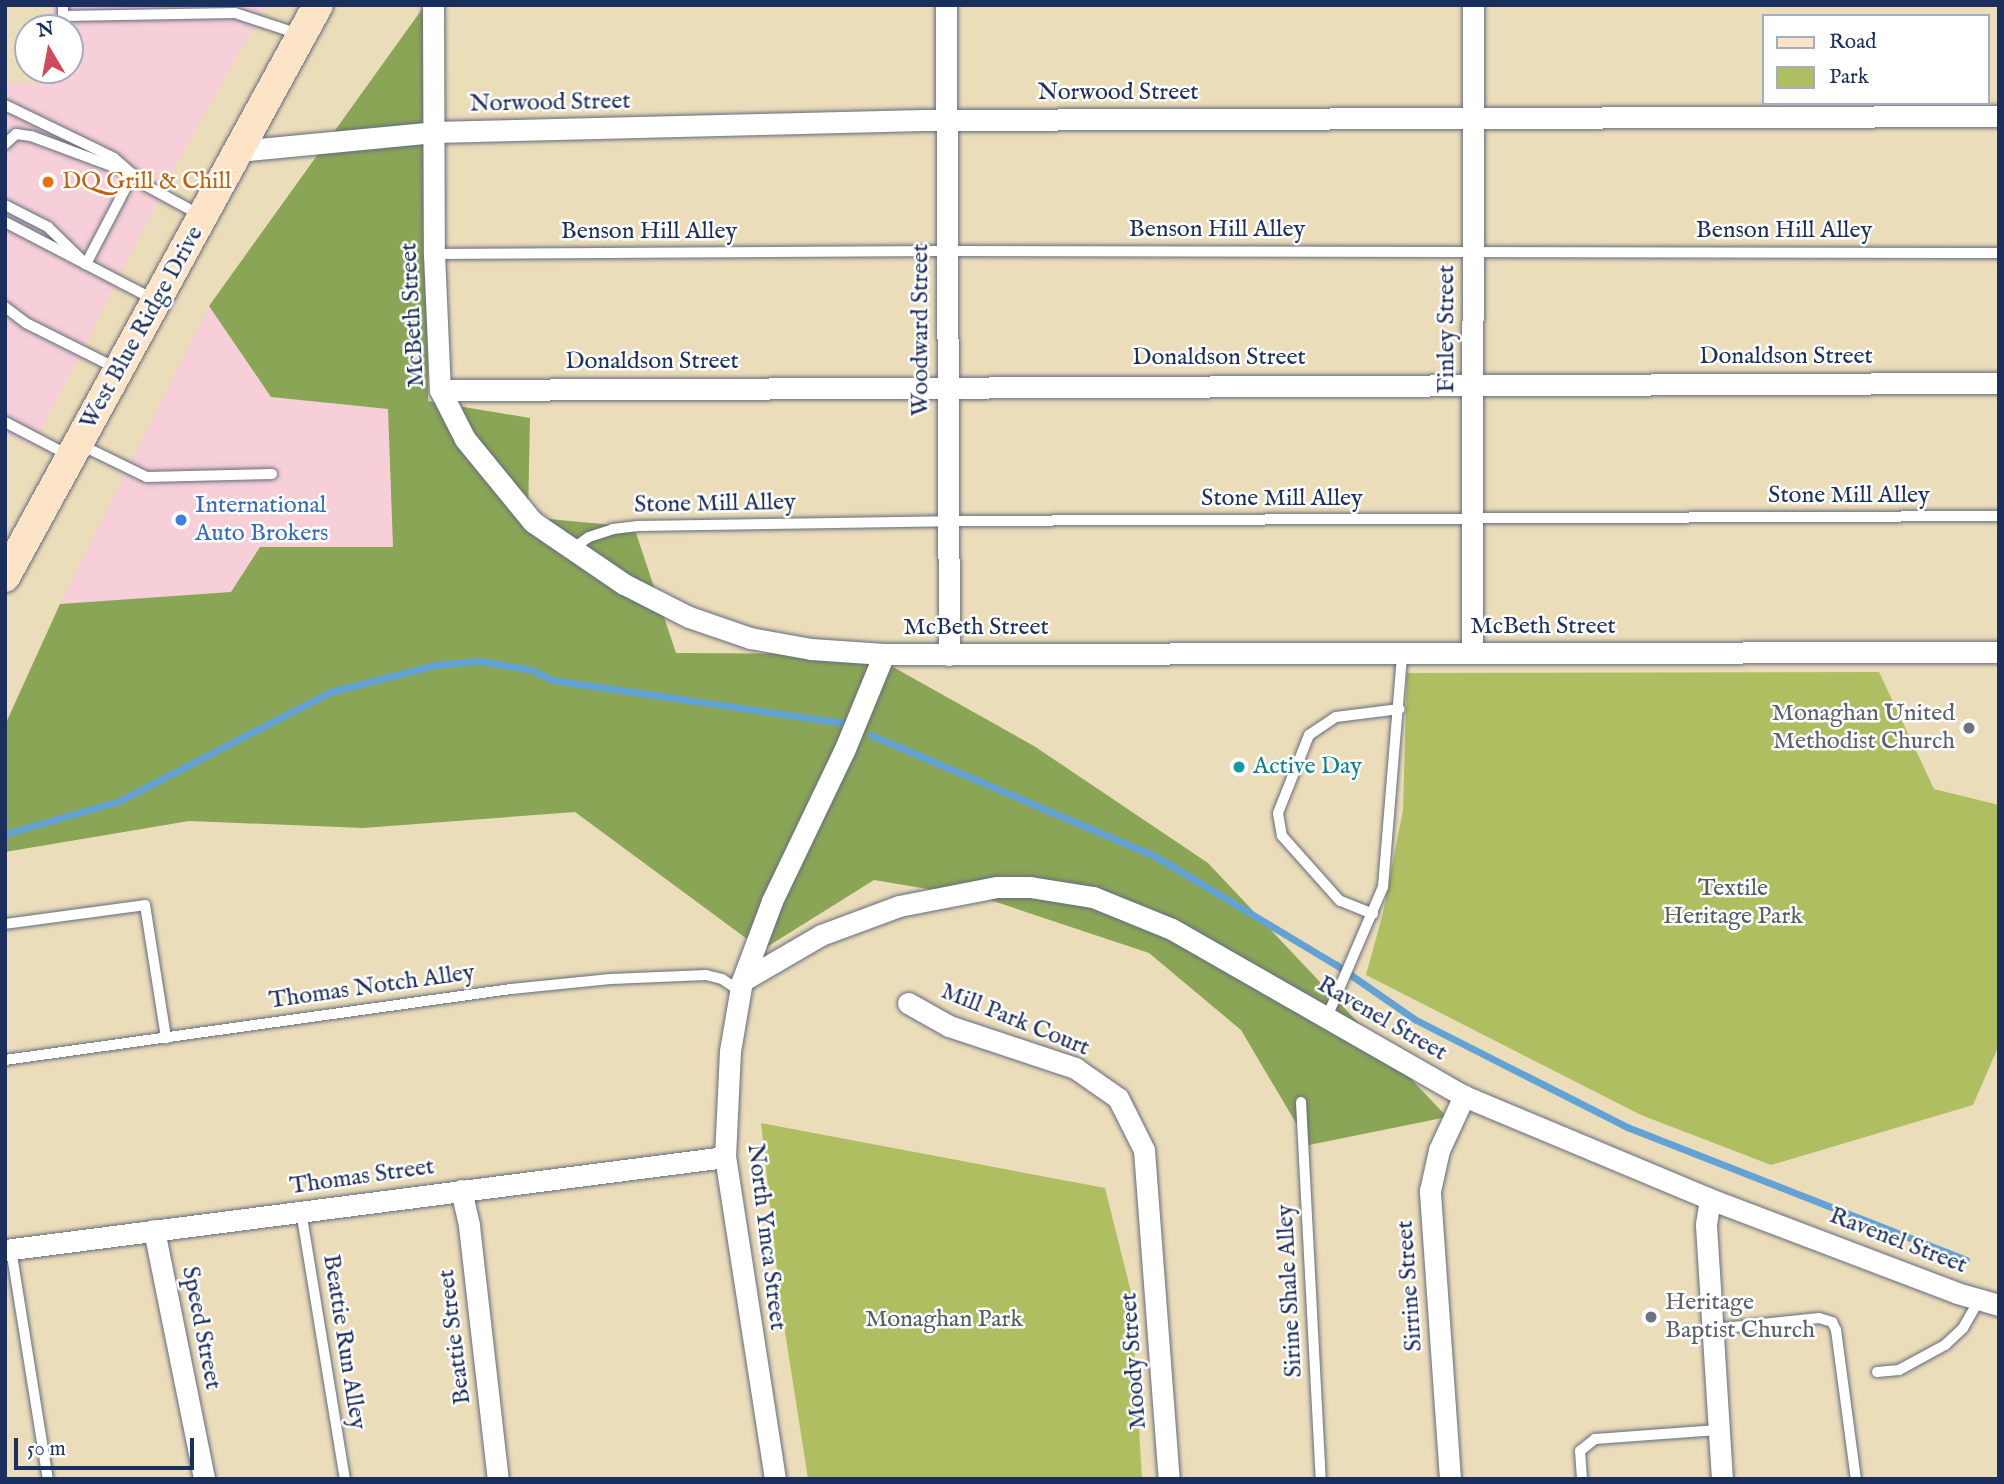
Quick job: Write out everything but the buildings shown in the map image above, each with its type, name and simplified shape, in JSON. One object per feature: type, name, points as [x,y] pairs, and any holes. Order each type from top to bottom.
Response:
[{"type":"main road","name":"West Blue Ridge Drive","points":[[5,577],[318,5]]},
{"type":"street","name":"McBeth Street","points":[[433,5],[434,254],[440,390],[465,439],[533,522],[624,584],[721,630],[811,649],[884,654],[1999,652]]},
{"type":"street","name":"Woodward Street","points":[[946,5],[949,655]]},
{"type":"street","name":"Finley Street","points":[[1472,653],[1473,5]]},
{"type":"street","name":"Norwood Street","points":[[238,151],[434,132],[946,120],[1999,116]]},
{"type":"street","name":"Donaldson Street","points":[[440,390],[1473,383],[1999,383]]},
{"type":"street","name":"North Ymca Street","points":[[775,1479],[725,1157],[730,1051],[742,987],[772,901],[849,740],[884,654]]},
{"type":"street","name":"Ravenel Street","points":[[742,987],[821,935],[899,906],[975,889],[1030,887],[1113,903],[1172,929],[1464,1096],[1710,1199],[1989,1302]]},
{"type":"street","name":"Mill Park Court","points":[[908,1003],[949,1026],[1075,1068],[1118,1098],[1144,1150],[1152,1240]]},
{"type":"street","name":"Sirrine Street","points":[[1450,1479],[1430,1191],[1439,1150],[1464,1096]]},
{"type":"street","name":"Thomas Street","points":[[8,1250],[725,1157]]},
{"type":"street","name":"Beattie Street","points":[[461,1190],[469,1226],[498,1479]]},
{"type":"street","points":[[1710,1199],[1706,1225],[1722,1479]]},
{"type":"street","name":"Speed Street","points":[[155,1230],[204,1479]]},
{"type":"street","name":"Moody Street","points":[[1152,1240],[1169,1479]]},
{"type":"lane","points":[[63,5],[63,16],[235,13],[302,35]]},
{"type":"lane","points":[[5,105],[114,158],[145,185],[203,216]]},
{"type":"lane","points":[[5,144],[16,134],[32,136],[133,174]]},
{"type":"lane","points":[[86,264],[133,174]]},
{"type":"lane","points":[[5,205],[48,227],[86,264]]},
{"type":"lane","points":[[5,222],[156,301]]},
{"type":"lane","name":"Benson Hill Alley","points":[[434,254],[947,251],[1999,253]]},
{"type":"lane","points":[[5,307],[26,323],[119,369]]},
{"type":"lane","points":[[5,422],[147,477],[272,474]]},
{"type":"lane","name":"Stone Mill Alley","points":[[571,550],[589,537],[612,529],[638,526],[948,521],[1999,516]]},
{"type":"lane","points":[[1327,1017],[1355,958],[1383,887],[1402,655]]},
{"type":"lane","points":[[1373,914],[1340,901],[1282,836],[1278,813],[1309,735],[1336,717],[1399,709]]},
{"type":"lane","points":[[5,924],[145,905],[166,1038]]},
{"type":"lane","name":"Thomas Notch Alley","points":[[5,1060],[511,989],[611,979],[706,975],[742,987]]},
{"type":"lane","name":"Sirine Shale Alley","points":[[1301,1102],[1321,1479]]},
{"type":"lane","name":"Beattie Run Alley","points":[[301,1212],[345,1479]]},
{"type":"lane","points":[[8,1250],[48,1479]]},
{"type":"lane","points":[[1877,1372],[1899,1370],[1945,1345],[1989,1302]]},
{"type":"lane","points":[[1714,1329],[1819,1318],[1832,1322],[1836,1330],[1856,1479]]},
{"type":"lane","points":[[1582,1479],[1580,1451],[1595,1439],[1718,1430]]},
{"type":"shaded area","points":[[51,5],[266,5],[181,156],[33,447],[5,434],[5,83],[84,84],[84,14],[51,14]]},
{"type":"shaded area","points":[[209,306],[271,397],[389,409],[393,547],[260,547],[231,592],[60,604]]},
{"type":"green space","points":[[425,5],[428,401],[530,418],[528,517],[634,527],[676,653],[870,654],[1034,746],[1208,863],[1447,1117],[1309,1145],[1241,1030],[1149,953],[987,899],[874,880],[762,950],[575,812],[363,828],[189,821],[5,852],[5,725],[60,604],[231,592],[260,547],[393,547],[388,409],[271,397],[209,306]]},
{"type":"green space","name":"Textile Heritage Park","points":[[1879,672],[1934,789],[1999,805],[1999,1045],[1973,1105],[1771,1165],[1641,1115],[1366,975],[1383,913],[1403,810],[1407,673]]},
{"type":"green space","name":"Monaghan Park","points":[[761,1123],[1105,1188],[1131,1292],[1142,1479],[808,1479],[781,1306]]},
{"type":"waterway","points":[[5,834],[119,801],[330,692],[435,665],[479,661],[532,670],[552,680],[843,723]]},
{"type":"waterway","points":[[871,735],[1155,856],[1335,964],[1416,1020],[1627,1127],[1966,1260]]},
{"type":"place","name":"DQ Grill & Chill","points":[[48,182]]},
{"type":"place","name":"International Auto Brokers","points":[[181,520]]},
{"type":"place","name":"Monaghan United Methodist Church","points":[[1969,728]]},
{"type":"place","name":"Active Day","points":[[1239,767]]},
{"type":"place","name":"Heritage Baptist Church","points":[[1651,1317]]}]
